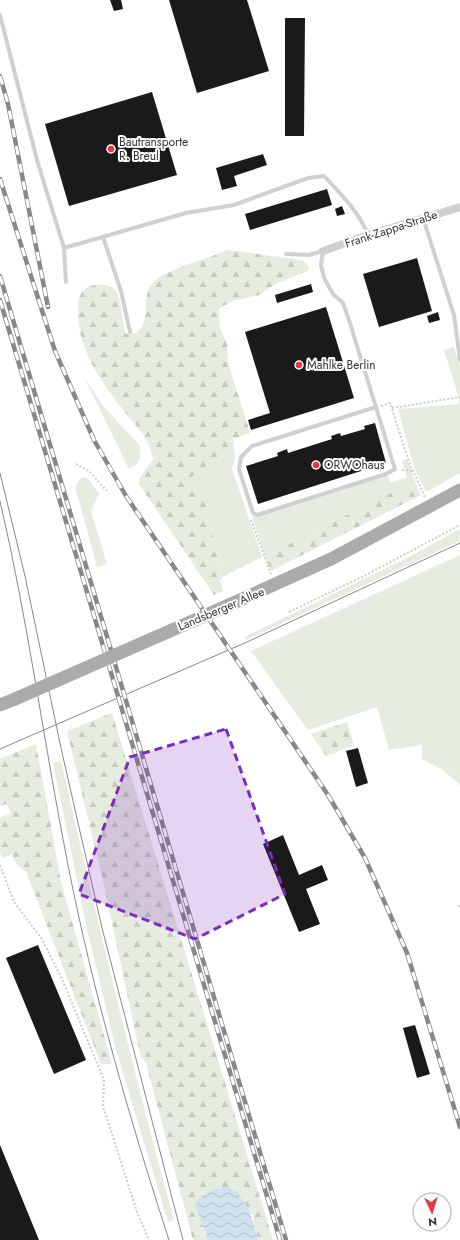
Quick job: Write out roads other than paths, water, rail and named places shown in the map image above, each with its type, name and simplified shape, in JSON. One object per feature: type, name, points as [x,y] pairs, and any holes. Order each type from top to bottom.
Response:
[{"type":"main road","name":"Landsberger Allee","points":[[0,705],[331,559],[460,490]]},
{"type":"main road","name":"Landsberger Allee","points":[[437,503],[460,497]]},
{"type":"street","name":"Frank-Zappa-Straße","points":[[323,251],[368,235],[460,207]]},
{"type":"lane","points":[[0,15],[37,160],[64,248],[66,282]]},
{"type":"lane","points":[[64,248],[186,213],[234,205],[308,178],[324,176],[348,201],[368,235]]},
{"type":"lane","points":[[423,218],[454,315],[460,360]]},
{"type":"lane","points":[[103,237],[121,291],[130,332]]},
{"type":"lane","points":[[286,254],[309,255],[323,251],[321,265],[324,278],[333,294],[343,303],[376,407],[395,469],[386,474],[257,515],[253,513],[239,469],[241,457],[252,446],[376,407]]},
{"type":"water","points":[[228,1187],[240,1197],[249,1210],[258,1240],[208,1240],[195,1205],[205,1194],[218,1188]]},
{"type":"tram line","points":[[0,473],[25,576],[61,748],[102,928],[183,1240]]},
{"type":"tram line","points":[[0,501],[19,591],[59,820],[78,913],[100,1007],[126,1101],[169,1240]]},
{"type":"tram line","points":[[0,749],[247,642],[460,543]]},
{"type":"railway","points":[[0,76],[8,104],[48,307]]},
{"type":"railway","points":[[0,179],[55,351],[94,440],[126,496],[328,795],[365,858],[407,953],[460,1127]]},
{"type":"railway","points":[[0,276],[286,1240]]},
{"type":"railway","points":[[0,300],[280,1240]]},
{"type":"place","name":"Bautransporte R. Breul","points":[[111,149]]},
{"type":"place","name":"Mahlke Berlin","points":[[299,365]]},
{"type":"place","name":"ORWOhaus","points":[[316,465]]}]
